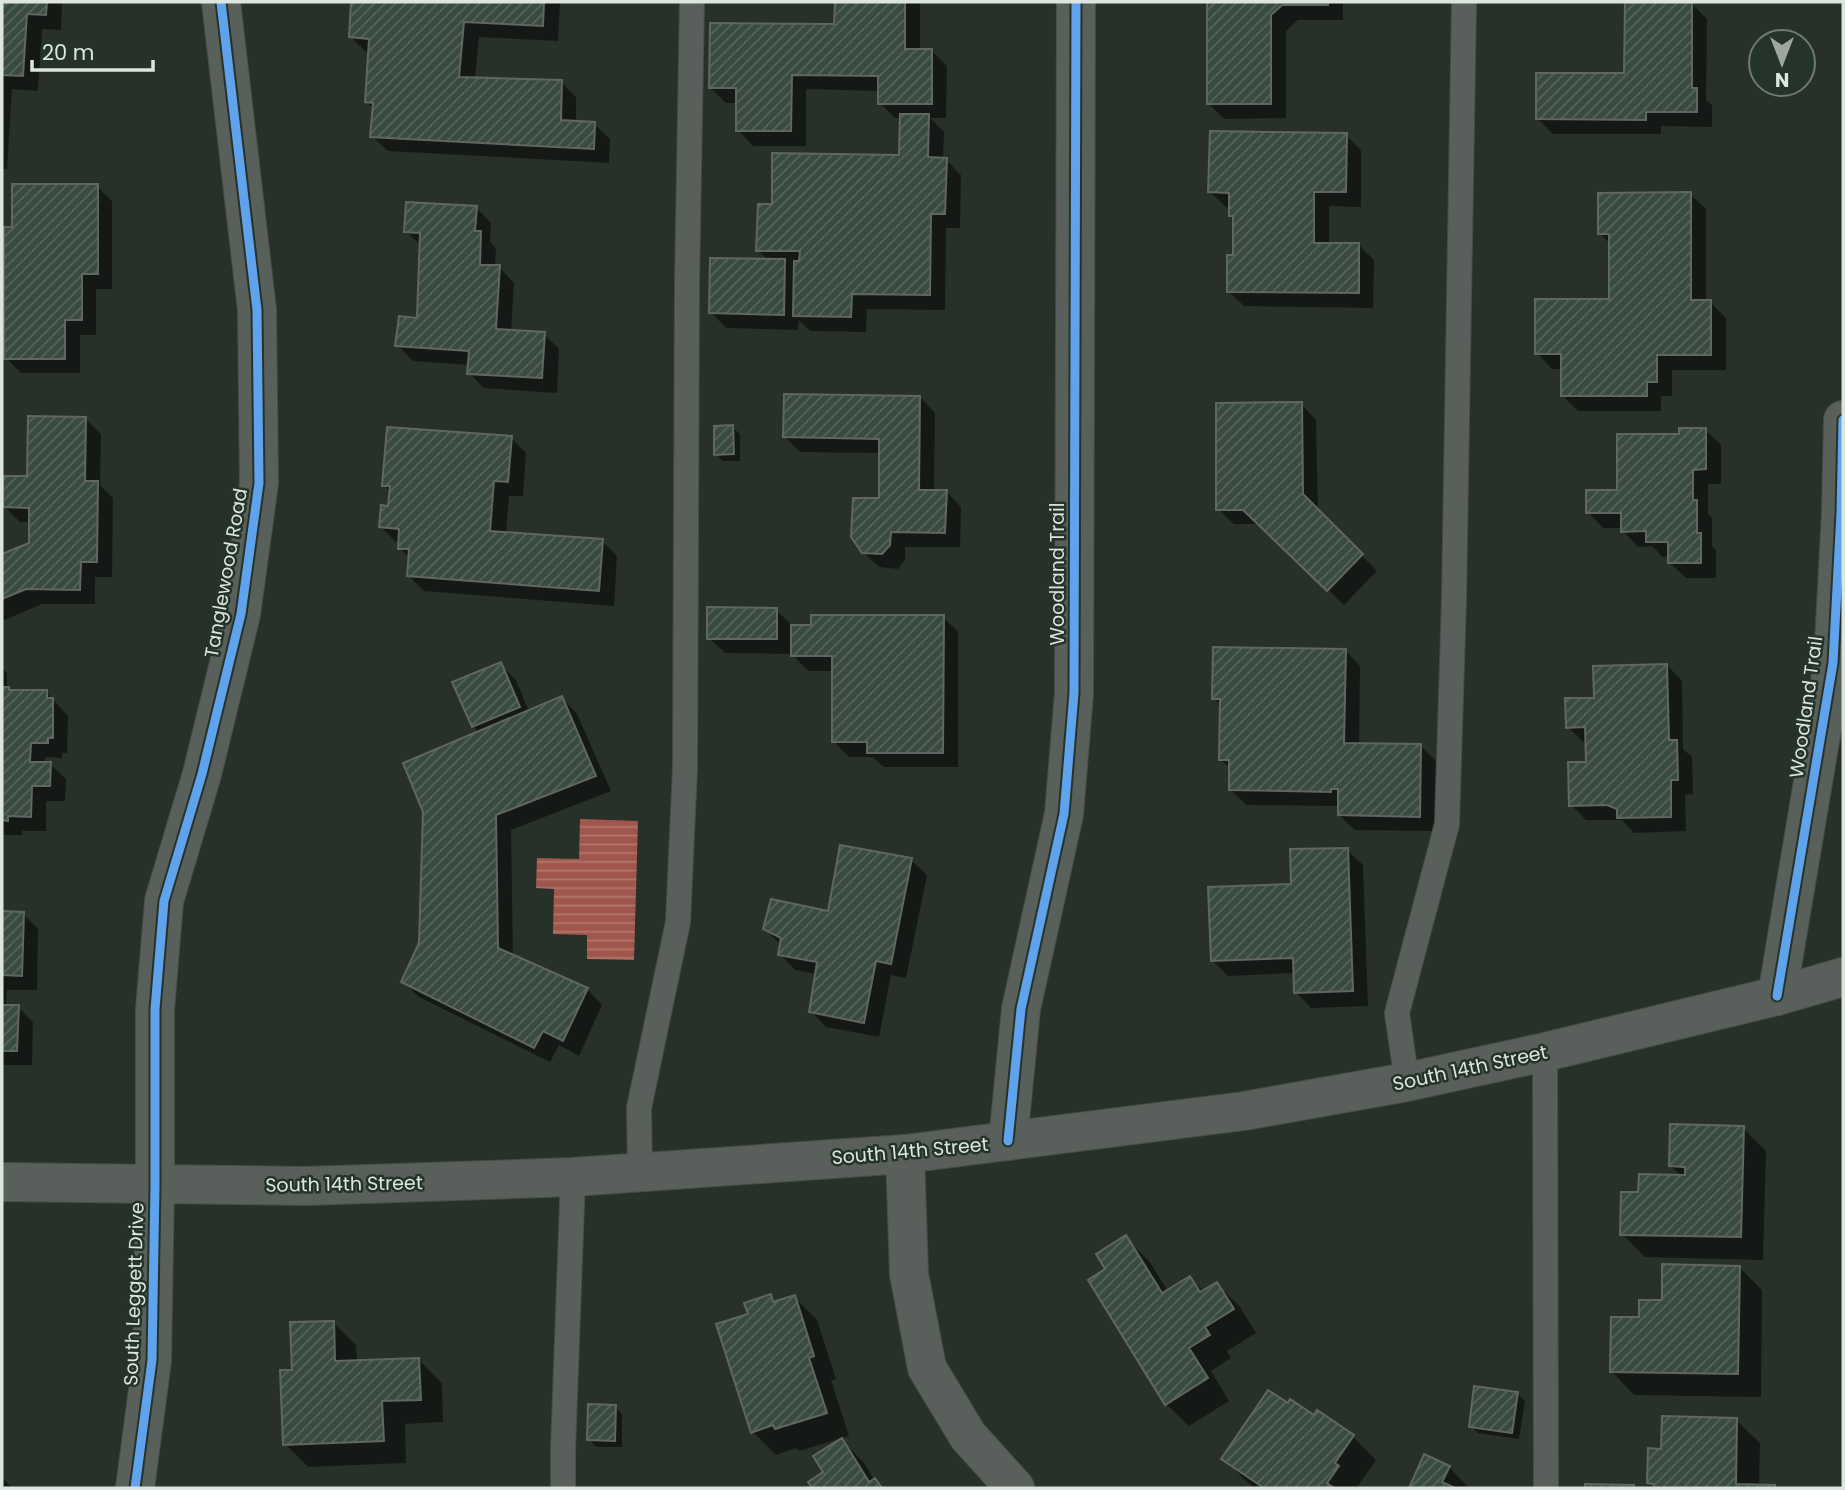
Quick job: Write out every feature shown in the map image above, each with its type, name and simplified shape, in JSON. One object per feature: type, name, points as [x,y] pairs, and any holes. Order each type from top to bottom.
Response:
[{"type":"street","name":"Tanglewood Road","points":[[155,1185],[155,1009],[164,901],[202,774],[241,614],[259,483],[257,310],[221,2]]},
{"type":"street","name":"Woodland Trail","points":[[1008,1142],[1021,1009],[1064,814],[1074,693],[1076,2]]},
{"type":"street","name":"Woodland Trail","points":[[1777,996],[1833,663],[1843,420]]},
{"type":"street","name":"South 14th Street","points":[[2,1182],[305,1186],[573,1177],[905,1154],[1244,1111],[1407,1082],[1545,1052],[1777,996],[1843,977]]},
{"type":"street","points":[[905,1154],[909,1274],[927,1368],[968,1436],[1015,1488]]},
{"type":"street","name":"South Leggett Drive","points":[[135,1488],[152,1360],[155,1185]]},
{"type":"lane","points":[[640,1172],[639,1108],[678,922],[683,810],[692,2]]},
{"type":"lane","points":[[1407,1082],[1397,1013],[1447,824],[1455,585],[1464,2]]},
{"type":"lane","points":[[1545,1052],[1546,1488]]},
{"type":"lane","points":[[564,1488],[573,1177]]},
{"type":"shaded area","points":[[580,819],[638,821],[634,960],[587,959],[587,935],[553,934],[554,889],[536,888],[537,858],[579,859]]},
{"type":"building","points":[[2,2],[47,2],[46,15],[27,14],[23,76],[2,75]]},
{"type":"building","points":[[351,2],[544,2],[543,26],[464,22],[459,77],[562,80],[561,120],[595,122],[594,149],[370,137],[373,103],[365,102],[369,39],[349,37]]},
{"type":"building","points":[[835,2],[905,2],[905,49],[932,49],[932,104],[878,104],[878,76],[792,75],[791,131],[736,131],[736,88],[709,88],[710,23],[834,24]]},
{"type":"building","points":[[1207,2],[1328,2],[1328,5],[1282,5],[1271,15],[1271,104],[1207,104]]},
{"type":"building","points":[[1625,2],[1692,2],[1692,88],[1697,88],[1697,112],[1646,112],[1646,120],[1536,119],[1536,73],[1624,73]]},
{"type":"building","points":[[900,114],[929,114],[928,157],[947,158],[945,214],[931,214],[930,295],[852,294],[851,317],[793,316],[794,261],[799,261],[800,251],[756,251],[758,204],[772,204],[772,153],[899,155]]},
{"type":"building","points":[[1210,131],[1347,133],[1346,192],[1314,192],[1314,243],[1359,243],[1359,293],[1227,292],[1227,255],[1233,255],[1233,216],[1229,216],[1229,193],[1208,192]]},
{"type":"building","points":[[12,184],[98,184],[98,274],[82,274],[82,320],[65,320],[65,359],[4,359],[4,227],[12,227]]},
{"type":"building","points":[[1691,192],[1691,300],[1711,300],[1711,355],[1657,355],[1657,382],[1647,382],[1647,396],[1561,396],[1561,354],[1535,354],[1535,299],[1609,299],[1609,234],[1598,234],[1598,193]]},
{"type":"building","points":[[406,202],[477,206],[475,231],[481,231],[480,265],[500,265],[496,329],[545,332],[542,378],[467,374],[469,351],[395,346],[399,316],[417,318],[420,233],[404,232]]},
{"type":"building","points":[[710,258],[785,259],[784,315],[709,313]]},
{"type":"building","points":[[784,394],[920,396],[919,490],[947,490],[945,533],[891,532],[890,545],[882,554],[862,553],[851,537],[853,498],[879,498],[879,439],[783,437]]},
{"type":"building","points":[[1302,402],[1303,494],[1363,554],[1327,591],[1243,510],[1216,510],[1216,403]]},
{"type":"building","points":[[28,416],[86,417],[85,481],[98,481],[97,562],[81,562],[80,590],[26,589],[2,599],[2,554],[29,543],[29,508],[3,507],[3,476],[27,476]]},
{"type":"building","points":[[733,425],[734,454],[714,455],[714,426]]},
{"type":"building","points":[[387,427],[512,436],[508,482],[494,481],[490,531],[603,539],[599,591],[407,576],[409,549],[398,549],[399,529],[379,527],[381,505],[388,506],[390,486],[382,486]]},
{"type":"building","points":[[1679,428],[1706,428],[1706,469],[1693,470],[1697,533],[1701,533],[1701,563],[1668,563],[1668,542],[1646,542],[1646,531],[1621,532],[1621,513],[1586,513],[1586,490],[1617,490],[1617,434],[1679,434]]},
{"type":"building","points":[[707,607],[777,608],[777,639],[707,639]]},
{"type":"building","points":[[811,615],[944,615],[943,753],[867,753],[867,742],[832,742],[832,656],[791,656],[791,625],[811,625]]},
{"type":"building","points":[[1213,647],[1346,649],[1344,743],[1421,744],[1420,817],[1338,815],[1338,789],[1331,789],[1331,792],[1229,790],[1229,760],[1219,760],[1220,699],[1212,699]]},
{"type":"building","points":[[501,662],[520,707],[472,727],[452,682]]},
{"type":"building","points":[[1667,664],[1669,740],[1677,740],[1678,780],[1671,780],[1671,817],[1617,818],[1617,809],[1607,805],[1569,806],[1568,762],[1586,762],[1585,727],[1566,728],[1565,698],[1594,698],[1593,666]]},
{"type":"building","points":[[2,687],[9,687],[9,690],[47,690],[47,698],[53,698],[53,738],[48,738],[48,743],[31,743],[30,762],[51,762],[50,786],[32,786],[31,817],[8,816],[8,821],[2,820]]},
{"type":"building","points":[[562,696],[596,776],[496,815],[498,948],[588,988],[563,1041],[543,1031],[534,1048],[401,982],[419,943],[423,812],[403,763]]},
{"type":"building","points":[[840,845],[912,858],[891,964],[876,961],[864,1023],[809,1012],[817,962],[778,955],[781,938],[763,929],[771,899],[828,911]]},
{"type":"building","points":[[1348,848],[1353,991],[1294,993],[1293,958],[1211,961],[1208,887],[1291,884],[1290,849]]},
{"type":"building","points":[[2,911],[24,912],[22,976],[2,975]]},
{"type":"building","points":[[2,1005],[19,1005],[17,1051],[2,1051]]},
{"type":"building","points":[[1670,1124],[1744,1126],[1741,1237],[1620,1235],[1621,1192],[1638,1192],[1639,1174],[1685,1175],[1685,1167],[1669,1166]]},
{"type":"building","points":[[1126,1235],[1162,1293],[1190,1276],[1200,1292],[1217,1282],[1234,1309],[1205,1327],[1210,1335],[1189,1348],[1208,1378],[1165,1405],[1088,1280],[1105,1269],[1096,1254]]},
{"type":"building","points":[[1662,1264],[1740,1266],[1738,1374],[1610,1372],[1611,1317],[1639,1317],[1639,1300],[1662,1300]]},
{"type":"building","points":[[771,1294],[773,1302],[795,1295],[814,1356],[809,1358],[827,1413],[775,1429],[773,1425],[751,1433],[716,1324],[748,1314],[744,1303]]},
{"type":"building","points":[[334,1321],[335,1361],[419,1358],[421,1400],[382,1401],[384,1441],[283,1445],[280,1370],[292,1370],[290,1322]]},
{"type":"building","points":[[1474,1386],[1518,1392],[1512,1433],[1469,1427]]},
{"type":"building","points":[[1268,1390],[1288,1403],[1290,1399],[1314,1415],[1317,1410],[1354,1435],[1335,1463],[1339,1466],[1327,1483],[1334,1488],[1264,1488],[1221,1459]]},
{"type":"building","points":[[588,1404],[616,1405],[615,1441],[587,1440]]},
{"type":"building","points":[[1662,1416],[1737,1418],[1736,1484],[1775,1485],[1775,1488],[1653,1488],[1654,1484],[1647,1483],[1648,1448],[1661,1449]]},
{"type":"building","points":[[842,1438],[869,1482],[875,1478],[882,1488],[812,1488],[808,1482],[823,1472],[813,1456]]},
{"type":"building","points":[[1424,1454],[1450,1466],[1442,1482],[1455,1488],[1409,1488]]},
{"type":"building","points":[[1585,1484],[1634,1485],[1634,1488],[1585,1488]]},
{"type":"cycle path","points":[[135,1488],[152,1360],[155,1009],[164,901],[202,774],[241,614],[259,483],[257,310],[221,2]]},
{"type":"cycle path","points":[[1008,1141],[1021,1009],[1064,814],[1074,693],[1076,2]]},
{"type":"cycle path","points":[[1777,996],[1833,663],[1843,420]]}]
